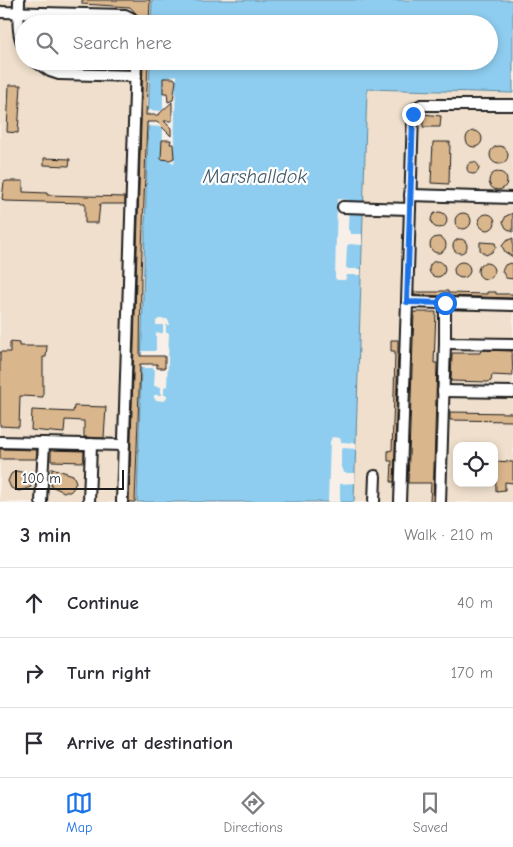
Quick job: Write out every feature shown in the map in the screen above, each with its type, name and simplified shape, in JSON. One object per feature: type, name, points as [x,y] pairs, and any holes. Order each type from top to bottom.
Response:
[{"type":"lane","points":[[19,0],[19,12]]},
{"type":"lane","points":[[0,12],[125,15]]},
{"type":"lane","points":[[48,70],[59,74],[136,76]]},
{"type":"lane","points":[[122,502],[136,70]]},
{"type":"lane","points":[[400,502],[413,114],[421,104],[513,105]]},
{"type":"lane","points":[[410,195],[513,198]]},
{"type":"lane","points":[[343,207],[410,208]]},
{"type":"lane","points":[[407,302],[513,306]]},
{"type":"lane","points":[[440,502],[445,303]]},
{"type":"lane","points":[[445,343],[513,344]]},
{"type":"lane","points":[[443,391],[513,392]]},
{"type":"lane","points":[[0,442],[124,445]]},
{"type":"lane","points":[[41,502],[44,443]]},
{"type":"lane","points":[[89,502],[91,444]]},
{"type":"lane","points":[[374,502],[375,476]]},
{"type":"shaded area","points":[[0,0],[152,0],[151,15],[15,15],[15,70],[150,70],[137,502],[0,502]]},
{"type":"shaded area","points":[[367,89],[513,93],[513,502],[354,502]]},
{"type":"water","name":"Marshalldok","points":[[152,0],[513,0],[513,93],[367,89],[354,502],[137,502],[150,70],[498,70],[498,15],[151,15]]},
{"type":"pier","points":[[177,75],[177,79],[171,78],[176,81],[174,158],[171,160],[175,159],[174,163],[162,158],[163,129],[161,127],[148,126],[149,110],[161,111],[163,109],[163,79]]},
{"type":"pier","points":[[337,200],[349,200],[348,230],[350,230],[351,234],[362,234],[362,245],[349,244],[347,246],[346,267],[348,269],[361,269],[361,275],[347,275],[345,280],[337,280],[335,278]]},
{"type":"pier","points":[[167,319],[169,322],[169,325],[166,325],[166,333],[169,333],[167,386],[164,387],[164,395],[167,395],[167,398],[164,401],[154,398],[154,395],[161,395],[161,387],[154,386],[155,370],[153,368],[141,368],[142,351],[156,350],[156,333],[163,333],[163,325],[156,325],[156,321]]},
{"type":"pier","points":[[332,437],[340,438],[341,442],[356,443],[356,449],[343,448],[341,450],[341,468],[344,473],[355,473],[355,483],[340,484],[340,502],[328,502],[330,442]]},
{"type":"building","points":[[82,0],[150,0],[149,15],[137,15],[130,7],[82,4]]},
{"type":"building","points":[[143,70],[148,70],[146,115],[158,115],[172,102],[172,121],[164,121],[171,128],[171,136],[157,122],[147,122],[140,356],[165,356],[165,368],[157,368],[157,364],[140,364],[135,502],[129,502]]},
{"type":"building","points":[[163,78],[174,78],[176,81],[173,100],[168,102],[167,93],[163,93]]},
{"type":"building","points":[[9,85],[21,85],[18,133],[7,132]]},
{"type":"building","points":[[423,114],[441,116],[440,127],[423,127]]},
{"type":"building","points":[[471,131],[477,131],[482,136],[480,145],[471,147],[466,142],[466,136]]},
{"type":"building","points":[[162,140],[171,140],[170,144],[173,144],[174,158],[170,160],[161,159]]},
{"type":"building","points":[[433,142],[450,142],[449,184],[431,183]]},
{"type":"building","points":[[499,146],[505,149],[508,155],[505,161],[499,164],[493,161],[490,155],[493,149]]},
{"type":"building","points":[[44,158],[70,159],[69,166],[44,165]]},
{"type":"building","points":[[475,162],[478,163],[478,173],[471,174],[468,173],[467,166],[468,163]]},
{"type":"building","points":[[498,172],[504,175],[507,181],[504,187],[498,190],[492,187],[489,181],[492,175]]},
{"type":"building","points":[[23,181],[23,192],[47,193],[47,195],[125,197],[125,204],[100,204],[98,223],[85,223],[85,203],[4,201],[2,199],[4,182]]},
{"type":"building","points":[[436,212],[442,212],[447,217],[445,226],[436,228],[431,223],[431,217]]},
{"type":"building","points":[[463,213],[469,215],[471,221],[469,227],[463,229],[457,227],[455,221],[457,215]]},
{"type":"building","points":[[513,213],[513,232],[506,228],[503,222],[506,216]]},
{"type":"building","points":[[484,214],[490,214],[495,219],[493,228],[484,230],[479,225],[479,219]]},
{"type":"building","points":[[435,237],[441,237],[446,242],[444,251],[435,253],[430,248],[430,242]]},
{"type":"building","points":[[513,238],[513,257],[505,252],[502,246],[506,241]]},
{"type":"building","points":[[457,239],[463,239],[467,246],[463,253],[457,253],[453,249],[453,243]]},
{"type":"building","points":[[480,242],[495,243],[496,247],[486,255],[480,250]]},
{"type":"building","points":[[437,261],[443,263],[445,269],[443,275],[437,277],[431,275],[429,269],[431,263]]},
{"type":"building","points":[[459,262],[465,262],[470,267],[468,276],[459,278],[454,273],[454,267]]},
{"type":"building","points":[[486,263],[492,265],[494,271],[492,277],[486,279],[480,277],[478,271],[480,265]]},
{"type":"building","points":[[513,264],[513,279],[506,278],[502,271],[505,265]]},
{"type":"building","points":[[440,291],[487,294],[487,292],[496,292],[496,294],[513,294],[513,298],[414,295],[414,292]]},
{"type":"building","points":[[414,312],[436,312],[434,363],[437,363],[433,502],[430,502],[431,483],[408,483]]},
{"type":"building","points":[[391,340],[398,340],[394,482],[391,482],[392,461],[388,461],[388,451],[392,450],[394,395],[395,351],[391,351]]},
{"type":"building","points":[[10,342],[19,343],[19,346],[47,346],[46,357],[43,357],[43,397],[20,396],[19,427],[0,426],[0,352],[10,352]]},
{"type":"building","points":[[481,350],[512,351],[513,376],[492,375],[491,381],[488,382],[451,381],[452,353],[480,353]]},
{"type":"building","points":[[74,406],[106,407],[104,438],[84,437],[84,421],[65,420],[64,433],[31,430],[32,410],[73,412]]},
{"type":"building","points":[[450,412],[513,413],[513,421],[450,420]]},
{"type":"building","points":[[0,449],[37,450],[36,459],[0,459]]},
{"type":"building","points":[[51,450],[84,451],[84,462],[51,461]]},
{"type":"building","points":[[498,461],[513,462],[513,483],[505,482],[505,490],[496,491],[496,487],[498,487]]},
{"type":"building","points":[[52,468],[73,475],[76,482],[70,492],[64,492],[51,486]]},
{"type":"building","points":[[16,471],[31,474],[31,487],[19,491],[11,488],[8,481],[11,474]]},
{"type":"route","points":[[413,114],[407,302],[445,303]]}]
